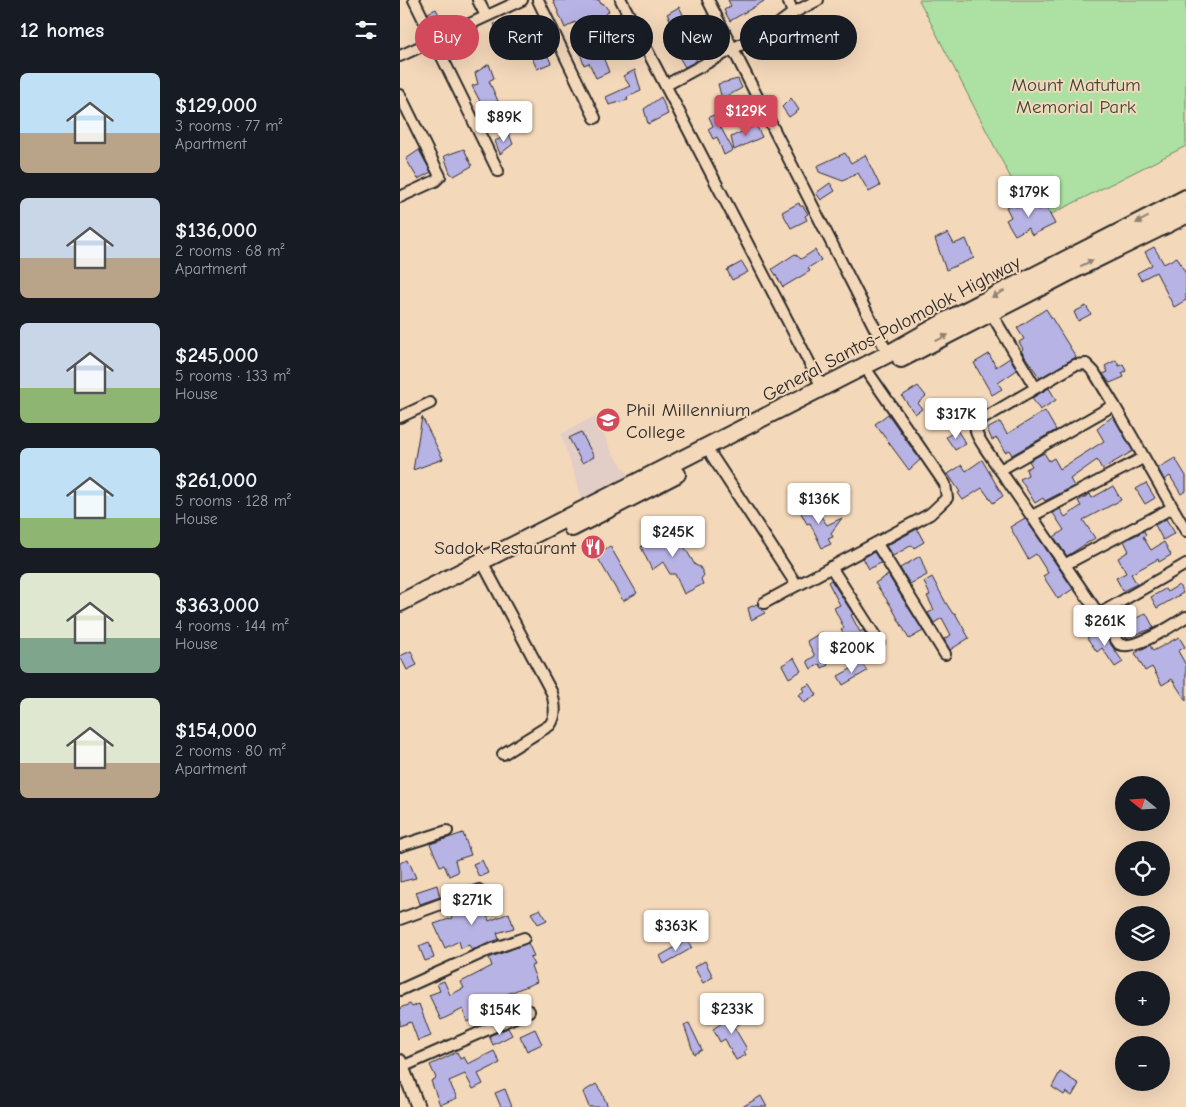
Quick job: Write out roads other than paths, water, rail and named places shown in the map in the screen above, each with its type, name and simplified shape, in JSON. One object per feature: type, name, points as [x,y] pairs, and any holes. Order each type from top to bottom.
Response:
[{"type":"highway","name":"General Santos-Polomolok Highway","points":[[400,603],[888,354],[963,312],[1186,198]]},
{"type":"highway","points":[[400,614],[991,313],[1186,216]]},
{"type":"street","points":[[414,0],[422,15]]},
{"type":"street","points":[[478,0],[486,16]]},
{"type":"street","points":[[479,19],[522,0]]},
{"type":"street","points":[[538,0],[595,118]]},
{"type":"street","points":[[621,0],[822,387]]},
{"type":"street","points":[[708,0],[888,354]]},
{"type":"street","points":[[788,0],[793,13]]},
{"type":"street","points":[[666,85],[733,50],[818,0]]},
{"type":"street","points":[[400,56],[415,49]]},
{"type":"street","points":[[444,60],[498,171]]},
{"type":"street","points":[[400,95],[440,176],[435,181],[400,197]]},
{"type":"street","points":[[991,313],[1035,387]]},
{"type":"street","points":[[1186,531],[1114,405],[1094,372],[1086,364],[1075,365],[1035,387],[981,420],[975,426],[977,434],[1000,470],[1119,644],[1125,646],[1139,643],[1186,617]]},
{"type":"street","points":[[764,603],[877,544],[930,514],[945,502],[948,495],[945,484],[870,375]]},
{"type":"street","points":[[400,417],[430,403]]},
{"type":"street","points":[[1000,470],[1114,405]]},
{"type":"street","points":[[712,456],[797,585]]},
{"type":"street","points":[[1032,516],[1143,458]]},
{"type":"street","points":[[1066,564],[1172,508]]},
{"type":"street","points":[[877,544],[945,654]]},
{"type":"street","points":[[1099,614],[1186,564]]},
{"type":"street","points":[[831,567],[879,642]]},
{"type":"street","points":[[486,569],[552,693],[556,708],[555,719],[550,726],[503,754]]},
{"type":"street","points":[[400,846],[447,831]]},
{"type":"street","points":[[400,919],[479,890]]},
{"type":"street","points":[[400,990],[484,952],[524,938]]},
{"type":"street","points":[[417,1107],[401,1064],[529,1011]]},
{"type":"place","name":"Phil Millennium College","points":[[608,420]]},
{"type":"place","name":"Sadok Restaurant","points":[[593,547]]},
{"type":"park label","name":"Mount Matutum Memorial Park","points":[[1076,95]]}]
